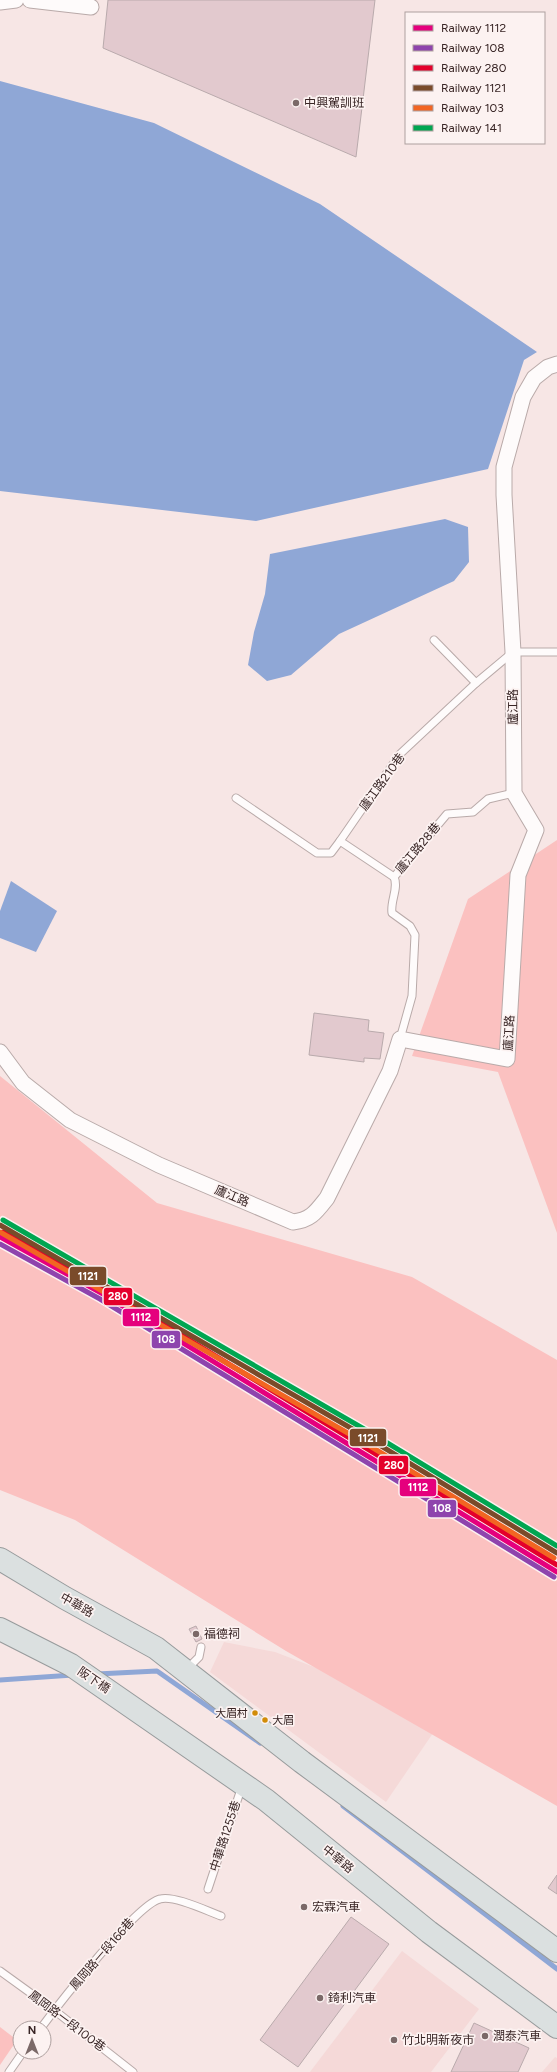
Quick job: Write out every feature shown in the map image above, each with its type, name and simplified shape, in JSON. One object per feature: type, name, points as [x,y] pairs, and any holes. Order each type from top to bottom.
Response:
[{"type":"main road","name":"中華路","points":[[0,1559],[65,1598],[156,1648],[192,1664]]},
{"type":"main road","name":"阪下橋","points":[[0,1629],[71,1664],[116,1695]]},
{"type":"main road","points":[[192,1664],[303,1759],[557,1951]]},
{"type":"main road","name":"中華路","points":[[116,1695],[266,1800],[429,1932],[557,2027]]},
{"type":"street","points":[[0,2],[16,0]]},
{"type":"street","points":[[30,0],[76,3],[91,7]]},
{"type":"street","name":"廬江路","points":[[0,1052],[23,1082],[70,1120],[159,1165],[293,1222],[305,1220],[314,1215],[326,1198],[390,1071],[400,1039],[507,1059],[518,875],[536,830],[514,793],[513,652],[504,494],[504,467],[523,397],[534,378],[548,367],[557,364]]},
{"type":"lane","points":[[434,640],[476,683]]},
{"type":"lane","points":[[513,652],[557,652]]},
{"type":"lane","name":"廬江路210巷","points":[[236,798],[317,853],[331,853],[400,754],[476,683],[513,652]]},
{"type":"lane","name":"廬江路28巷","points":[[400,1039],[412,996],[415,936],[410,926],[392,913],[391,908],[396,882],[394,877],[447,814],[473,812],[488,799],[514,793]]},
{"type":"lane","points":[[340,841],[394,877]]},
{"type":"lane","points":[[192,1664],[201,1647]]},
{"type":"lane","name":"中華路1255巷","points":[[208,1889],[243,1784]]},
{"type":"lane","name":"鳳岡路一段166巷","points":[[47,2020],[134,1917],[159,1899],[169,1898],[221,1916]]},
{"type":"lane","name":"鳳岡路一段100巷","points":[[0,1971],[54,2010],[133,2072]]},
{"type":"lane","points":[[9,2072],[17,2060]]},
{"type":"shaded area","points":[[557,840],[557,1233],[498,1072],[412,1056],[468,899]]},
{"type":"shaded area","points":[[0,1076],[157,1203],[412,1277],[557,1360],[557,1806],[286,1651],[75,1520],[0,1490]]},
{"type":"shaded area","points":[[224,1642],[275,1652],[444,1717],[386,1802],[210,1672]]},
{"type":"shaded area","name":"竹北明新夜市","points":[[402,1951],[479,2009],[431,2072],[310,2072]]},
{"type":"shaded area","points":[[0,2027],[12,2036],[12,2047],[0,2065]]},
{"type":"shaded area","points":[[555,2057],[557,2058],[557,2072],[542,2072]]},
{"type":"water","points":[[0,81],[154,123],[320,204],[537,352],[524,360],[488,469],[256,521],[0,491]]},
{"type":"water","points":[[445,519],[468,527],[469,562],[454,581],[339,634],[291,675],[267,681],[248,665],[254,632],[265,594],[270,554]]},
{"type":"water","points":[[11,881],[57,911],[36,952],[0,938],[0,911]]},
{"type":"building","name":"中興駕訓班","points":[[108,0],[375,0],[356,157],[103,48]]},
{"type":"building","points":[[314,1013],[369,1020],[368,1031],[384,1033],[380,1059],[364,1058],[364,1062],[309,1055]]},
{"type":"building","name":"福德祠","points":[[196,1626],[202,1639],[196,1642],[189,1629]]},
{"type":"building","points":[[557,1875],[557,1894],[548,1888]]},
{"type":"building","name":"錡利汽車","points":[[351,1917],[389,1944],[298,2067],[260,2040]]},
{"type":"building","name":"潤泰汽車","points":[[474,2023],[529,2048],[518,2072],[451,2072]]},
{"type":"waterway","points":[[97,1674],[157,1671],[260,1743]]},
{"type":"waterway","points":[[0,1680],[73,1675]]},
{"type":"waterway","points":[[343,1806],[557,1969]]},
{"type":"rail line","name":"141","points":[[3,1220],[371,1433],[557,1546]]},
{"type":"rail line","name":"1121","points":[[0,1225],[368,1438],[557,1553]]},
{"type":"rail line","name":"103","points":[[0,1232],[365,1443],[554,1558]]},
{"type":"rail line","name":"280","points":[[3,1232],[106,1289],[557,1565]]},
{"type":"rail line","name":"1112","points":[[0,1237],[103,1294],[557,1572]]},
{"type":"rail line","name":"108","points":[[0,1244],[100,1299],[554,1577]]},
{"type":"place","name":"中興駕訓班","points":[[296,103]]},
{"type":"place","name":"福德祠","points":[[196,1634]]},
{"type":"place","name":"大眉村","points":[[255,1713]]},
{"type":"place","name":"大眉","points":[[265,1720]]},
{"type":"place","name":"宏霖汽車","points":[[304,1907]]},
{"type":"place","name":"錡利汽車","points":[[320,1998]]},
{"type":"place","name":"潤泰汽車","points":[[485,2036]]},
{"type":"place","name":"竹北明新夜市","points":[[394,2040]]}]
